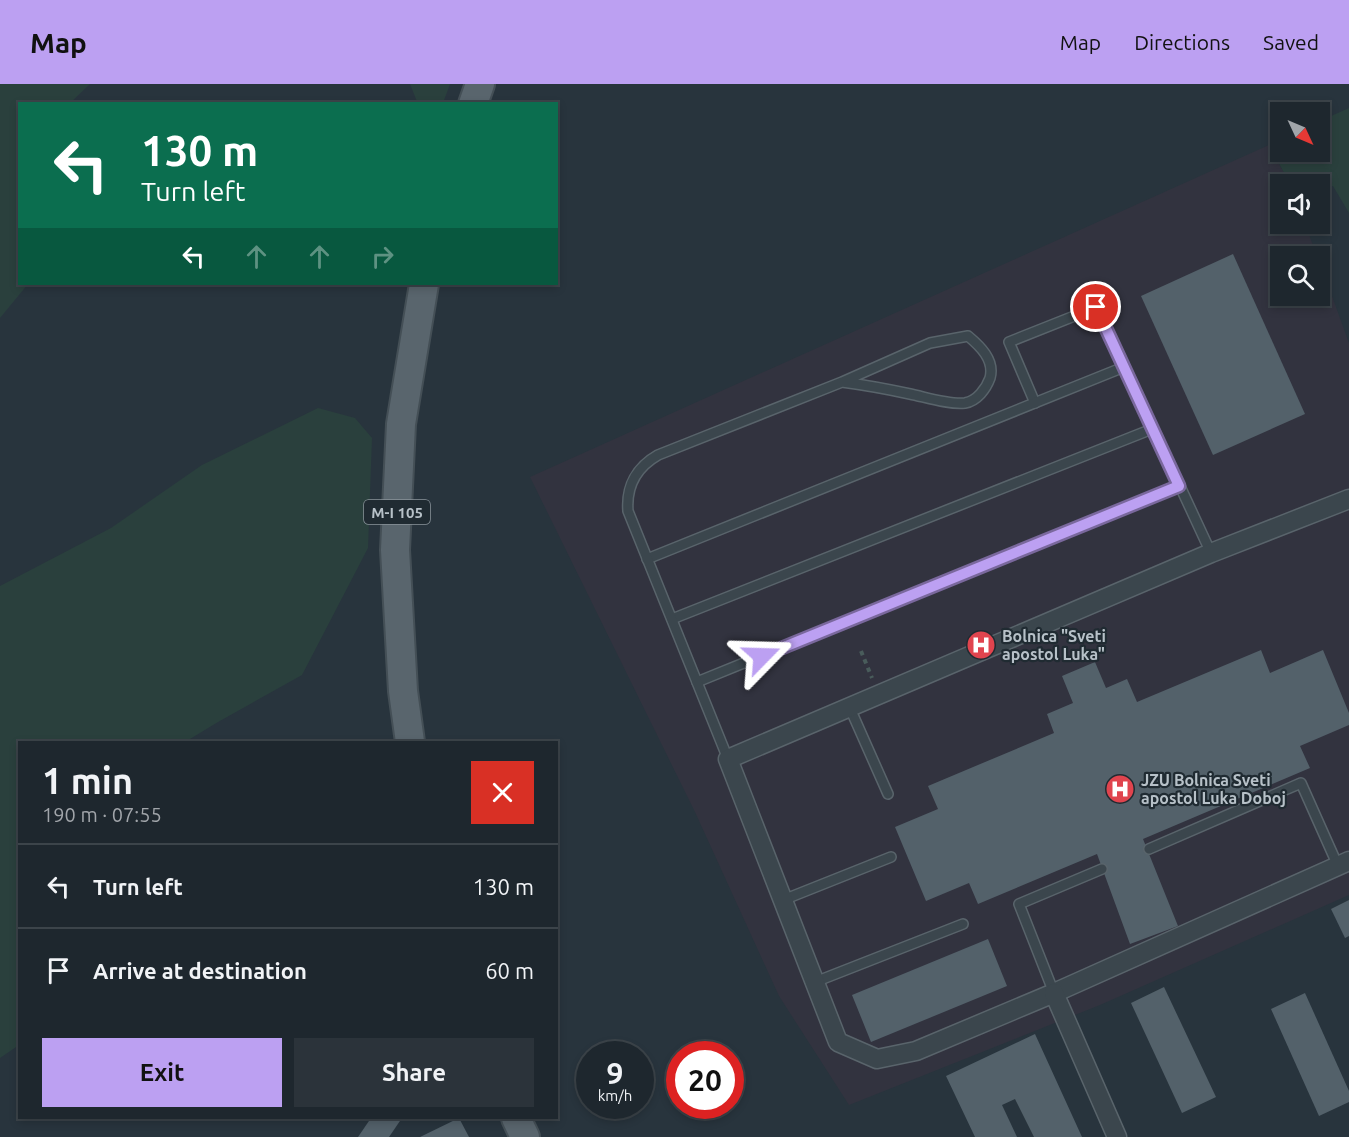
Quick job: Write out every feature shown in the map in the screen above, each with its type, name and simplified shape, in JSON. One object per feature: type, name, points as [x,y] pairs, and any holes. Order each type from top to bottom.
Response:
[{"type":"main road","points":[[474,102],[480,84]]},
{"type":"main road","name":"M-I 105","points":[[410,741],[403,692],[395,550],[401,424],[424,285]]},
{"type":"main road","points":[[516,1119],[525,1137]]},
{"type":"street","points":[[1343,864],[916,1052],[877,1059],[838,1042],[728,759],[1211,553],[1349,499]]},
{"type":"street","points":[[1054,993],[1117,1137]]},
{"type":"lane","points":[[1035,403],[1009,342],[1096,307],[1211,553]]},
{"type":"lane","points":[[728,759],[628,511],[627,498],[631,483],[649,460],[842,382],[930,343],[968,336],[983,348],[991,377],[980,395],[965,403],[936,400],[873,386],[842,382]]},
{"type":"lane","points":[[647,559],[1124,367]]},
{"type":"lane","points":[[672,619],[1152,429]]},
{"type":"lane","points":[[697,682],[1179,486]]},
{"type":"lane","points":[[849,706],[888,794]]},
{"type":"lane","points":[[1149,849],[1301,783],[1343,864]]},
{"type":"lane","points":[[783,900],[891,857]]},
{"type":"lane","points":[[1054,993],[1020,904],[1102,869]]},
{"type":"lane","points":[[815,982],[963,924]]},
{"type":"path","points":[[861,651],[878,694]]},
{"type":"shaded area","name":"Bolnica \"Sveti apostol Luka\"","points":[[1269,145],[1270,162],[1278,162],[1285,174],[1270,174],[1270,234],[1309,234],[1313,246],[1270,246],[1270,306],[1330,306],[1330,291],[1349,343],[1349,895],[1100,1005],[849,1105],[779,996],[695,812],[530,477]]},
{"type":"green space","points":[[0,84],[90,84],[71,102],[18,102],[18,285],[27,285],[0,318]]},
{"type":"green space","points":[[410,84],[450,84],[443,102],[417,102]]},
{"type":"green space","points":[[1349,108],[1349,213],[1333,186],[1330,187],[1330,174],[1285,174],[1278,162],[1330,162],[1330,117]]},
{"type":"green space","points":[[318,408],[355,418],[372,438],[368,548],[302,675],[187,741],[18,741],[18,1046],[0,1058],[0,586],[111,528],[202,465]]},
{"type":"building","points":[[1233,254],[1305,414],[1213,455],[1141,296]]},
{"type":"building","points":[[1261,650],[1270,673],[1323,650],[1349,713],[1349,725],[1300,746],[1310,768],[1143,839],[1178,926],[1130,944],[1097,854],[978,904],[969,883],[926,901],[895,827],[938,809],[928,786],[1054,733],[1047,714],[1073,703],[1062,676],[1095,662],[1106,688],[1127,679],[1137,702]]},
{"type":"building","points":[[1349,900],[1349,936],[1345,938],[1331,909]]},
{"type":"building","points":[[988,939],[1007,986],[871,1042],[852,995]]},
{"type":"building","points":[[1164,987],[1216,1097],[1182,1113],[1131,1003]]},
{"type":"building","points":[[1305,993],[1349,1091],[1349,1102],[1319,1116],[1271,1009]]},
{"type":"building","points":[[1035,1034],[1082,1137],[1034,1137],[1015,1099],[1002,1105],[1017,1137],[975,1137],[946,1076]]},
{"type":"building","points":[[370,1119],[401,1119],[389,1137],[358,1137]]},
{"type":"building","points":[[460,1119],[469,1137],[420,1137]]},
{"type":"place","name":"Bolnica \"Sveti apostol Luka\"","points":[[981,645]]},
{"type":"place","name":"JZU Bolnica Sveti apostol Luka Doboj","points":[[1120,789]]},
{"type":"route","points":[[762,656],[1179,486],[1096,307]]}]
